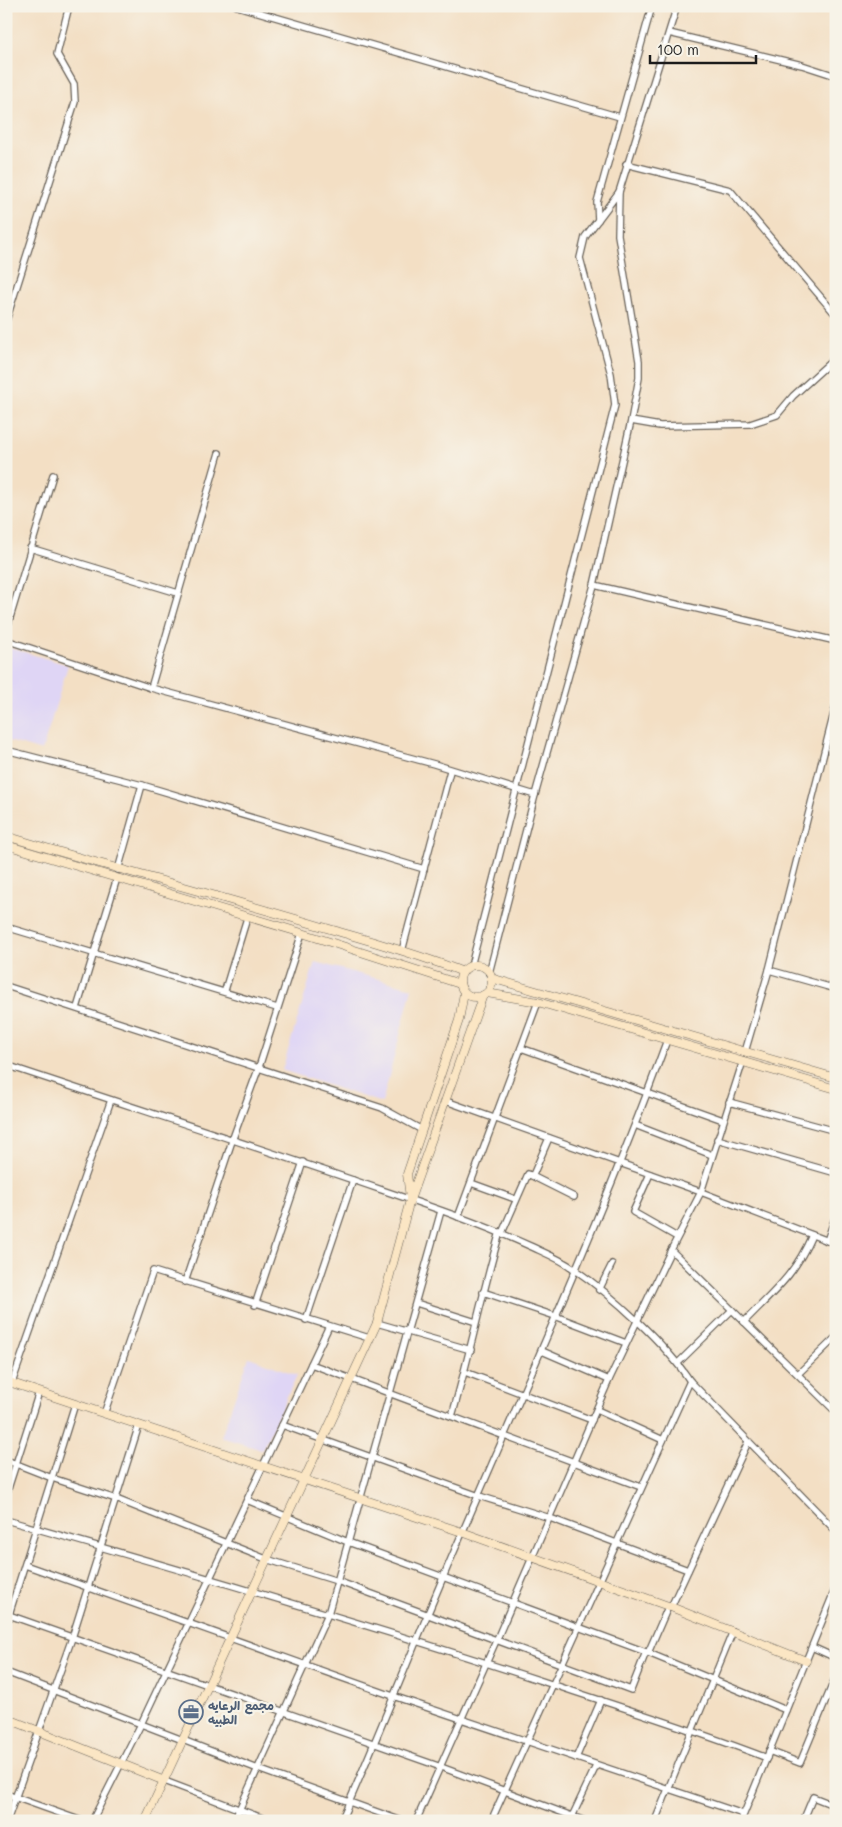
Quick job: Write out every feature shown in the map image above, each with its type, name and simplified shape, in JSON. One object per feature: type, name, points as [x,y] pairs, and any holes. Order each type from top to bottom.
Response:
[{"type":"street","points":[[6,321],[75,102],[74,84],[58,54],[69,6]]},
{"type":"street","points":[[237,6],[620,117]]},
{"type":"street","points":[[598,220],[597,202],[652,6]]},
{"type":"street","points":[[145,1821],[162,1780],[377,1322],[410,1200],[485,994],[535,795],[594,585],[631,421],[639,378],[639,360],[618,235],[619,192],[626,164],[676,6]]},
{"type":"street","points":[[669,33],[802,65],[836,76]]},
{"type":"street","points":[[626,164],[730,190],[836,315]]},
{"type":"street","points":[[471,966],[518,790],[615,405],[611,374],[580,258],[585,237],[619,192]]},
{"type":"street","points":[[631,421],[660,426],[750,424],[763,421],[777,415],[793,396],[836,357]]},
{"type":"street","points":[[151,688],[219,453]]},
{"type":"street","points":[[6,630],[54,475]]},
{"type":"street","points":[[30,548],[178,594]]},
{"type":"street","points":[[594,585],[836,641]]},
{"type":"street","points":[[6,640],[151,688],[535,795]]},
{"type":"street","points":[[745,1052],[769,970],[836,705]]},
{"type":"street","points":[[828,738],[836,740]]},
{"type":"street","points":[[6,750],[142,785],[424,869]]},
{"type":"street","points":[[402,951],[450,771]]},
{"type":"street","points":[[77,1008],[95,954],[142,785]]},
{"type":"street","points":[[6,836],[247,918],[302,933],[460,984]]},
{"type":"street","points":[[6,845],[117,874],[258,907],[402,951],[463,972]]},
{"type":"street","points":[[225,990],[247,918]]},
{"type":"street","points":[[6,927],[225,990],[277,1008]]},
{"type":"street","points":[[185,1282],[233,1138],[260,1067],[302,933]]},
{"type":"street","points":[[410,1200],[407,1174],[459,1020],[464,993],[460,984],[463,972],[471,966],[481,966],[490,976],[836,1078]]},
{"type":"street","points":[[769,970],[836,989]]},
{"type":"street","points":[[6,986],[382,1108],[422,1130]]},
{"type":"street","points":[[464,993],[473,997],[485,994],[538,1002],[836,1089]]},
{"type":"street","points":[[458,1217],[538,1002]]},
{"type":"street","points":[[341,1821],[445,1577],[462,1532],[542,1351],[574,1269],[635,1125],[667,1040]]},
{"type":"street","points":[[521,1048],[723,1120]]},
{"type":"street","points":[[416,1821],[609,1380],[701,1192],[743,1061]]},
{"type":"street","points":[[6,1065],[233,1138],[501,1232],[574,1269],[637,1321],[678,1363],[690,1381],[836,1531]]},
{"type":"street","points":[[111,1100],[9,1382],[462,1532],[670,1607],[806,1662]]},
{"type":"street","points":[[446,1101],[701,1192],[836,1244]]},
{"type":"street","points":[[729,1102],[836,1131]]},
{"type":"street","points":[[635,1125],[712,1155]]},
{"type":"street","points":[[533,1175],[549,1138]]},
{"type":"street","points":[[717,1139],[836,1173]]},
{"type":"street","points":[[255,1304],[303,1162]]},
{"type":"street","points":[[452,1416],[471,1350],[483,1292],[501,1232],[528,1174],[574,1197]]},
{"type":"street","points":[[650,1174],[634,1212],[678,1237]]},
{"type":"street","points":[[306,1320],[353,1180]]},
{"type":"street","points":[[471,1183],[515,1199]]},
{"type":"street","points":[[234,1821],[328,1614],[441,1211]]},
{"type":"street","points":[[828,1241],[836,1215]]},
{"type":"street","points":[[744,1322],[791,1274],[802,1258],[812,1235]]},
{"type":"street","points":[[671,1250],[836,1412]]},
{"type":"street","points":[[600,1290],[612,1264]]},
{"type":"street","points":[[104,1414],[152,1271],[306,1320],[370,1338]]},
{"type":"street","points":[[483,1292],[555,1316],[626,1343]]},
{"type":"street","points":[[416,1303],[476,1322]]},
{"type":"street","points":[[678,1363],[732,1310]]},
{"type":"street","points":[[377,1322],[407,1333],[471,1350]]},
{"type":"street","points":[[92,1821],[142,1724],[329,1326]]},
{"type":"street","points":[[798,1374],[836,1337]]},
{"type":"street","points":[[542,1351],[609,1380]]},
{"type":"street","points":[[311,1364],[641,1487]]},
{"type":"street","points":[[465,1372],[592,1420]]},
{"type":"street","points":[[491,1821],[551,1684],[690,1381]]},
{"type":"street","points":[[6,1495],[39,1392]]},
{"type":"street","points":[[6,1624],[75,1404]]},
{"type":"street","points":[[597,1410],[663,1440]]},
{"type":"street","points":[[7,1821],[72,1638],[139,1425]]},
{"type":"street","points":[[282,1425],[478,1496],[550,1518],[688,1570]]},
{"type":"street","points":[[6,1460],[52,1478],[116,1498],[266,1558],[337,1581],[631,1690],[748,1442]]},
{"type":"street","points":[[247,1500],[348,1542],[647,1653],[786,1710]]},
{"type":"street","points":[[6,1520],[251,1590],[486,1662],[691,1728],[767,1758]]},
{"type":"street","points":[[25,1566],[306,1666],[596,1766],[743,1814]]},
{"type":"street","points":[[740,1821],[836,1587]]},
{"type":"street","points":[[8,1615],[284,1714],[440,1767],[571,1818],[584,1821]]},
{"type":"street","points":[[655,1821],[691,1728],[733,1631]]},
{"type":"street","points":[[812,1647],[836,1658]]},
{"type":"street","points":[[6,1672],[258,1769],[402,1821]]},
{"type":"street","points":[[769,1751],[800,1763],[836,1676]]},
{"type":"street","points":[[576,1758],[601,1700]]},
{"type":"street","points":[[6,1718],[270,1821]]},
{"type":"street","points":[[571,1818],[581,1795],[586,1792],[596,1766]]},
{"type":"street","points":[[6,1794],[82,1821]]},
{"type":"street","points":[[803,1821],[813,1796],[836,1806]]},
{"type":"shaded area","points":[[7,647],[68,665],[42,751],[6,740]]},
{"type":"shaded area","points":[[315,962],[412,988],[382,1103],[282,1070]]},
{"type":"shaded area","points":[[249,1357],[297,1375],[262,1450],[221,1437]]},
{"type":"place","name":"مجمع الرعايه الطبيه","points":[[191,1712]]}]
